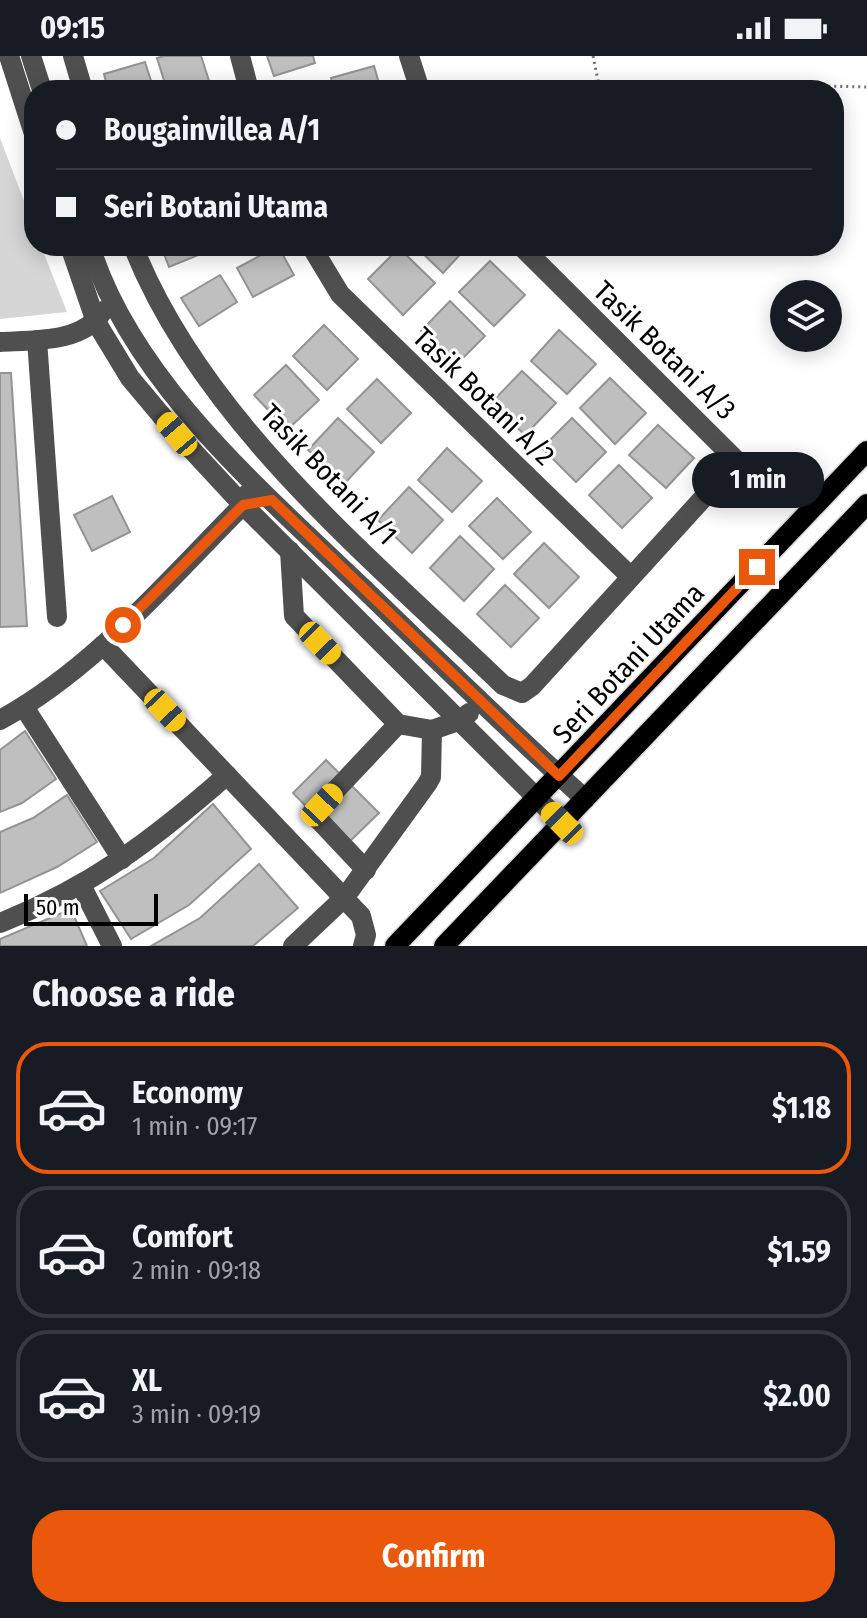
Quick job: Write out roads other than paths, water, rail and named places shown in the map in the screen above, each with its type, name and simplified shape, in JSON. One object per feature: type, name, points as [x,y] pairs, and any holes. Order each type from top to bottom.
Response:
[{"type":"main road","name":"Seri Botani Utama","points":[[395,946],[867,451]]},
{"type":"main road","points":[[444,946],[867,504]]},
{"type":"street","points":[[9,56],[24,103]]},
{"type":"street","points":[[31,56],[39,80]]},
{"type":"street","points":[[73,56],[80,80]]},
{"type":"street","points":[[240,56],[246,80]]},
{"type":"street","points":[[409,56],[417,80]]},
{"type":"street","points":[[73,256],[96,322],[130,378],[243,505],[562,823]]},
{"type":"street","points":[[94,256],[128,332],[186,407],[249,477],[585,799]]},
{"type":"street","name":"Tasik Botani A/1","points":[[137,256],[149,285],[194,363],[228,409],[340,529],[503,685],[522,693],[532,686],[630,576]]},
{"type":"street","name":"Tasik Botani A/2","points":[[317,256],[340,294],[630,576]]},
{"type":"street","name":"Tasik Botani A/3","points":[[531,256],[737,461],[630,576]]},
{"type":"street","points":[[0,342],[37,340],[77,332],[96,322],[110,296]]},
{"type":"street","points":[[96,322],[128,332]]},
{"type":"street","points":[[37,340],[57,617]]},
{"type":"street","points":[[0,720],[24,707],[103,645],[243,505],[249,477]]},
{"type":"street","points":[[243,505],[272,500]]},
{"type":"street","points":[[290,551],[294,616],[398,724],[432,730],[461,720],[481,702]]},
{"type":"street","points":[[103,645],[345,897],[361,916],[366,935],[363,946]]},
{"type":"street","points":[[24,707],[122,859]]},
{"type":"street","points":[[366,870],[316,817],[316,811],[398,724]]},
{"type":"street","points":[[293,946],[345,897],[431,777],[432,730]]},
{"type":"street","points":[[0,923],[57,900],[122,859],[175,821],[227,775]]},
{"type":"street","points":[[81,885],[112,946]]}]
